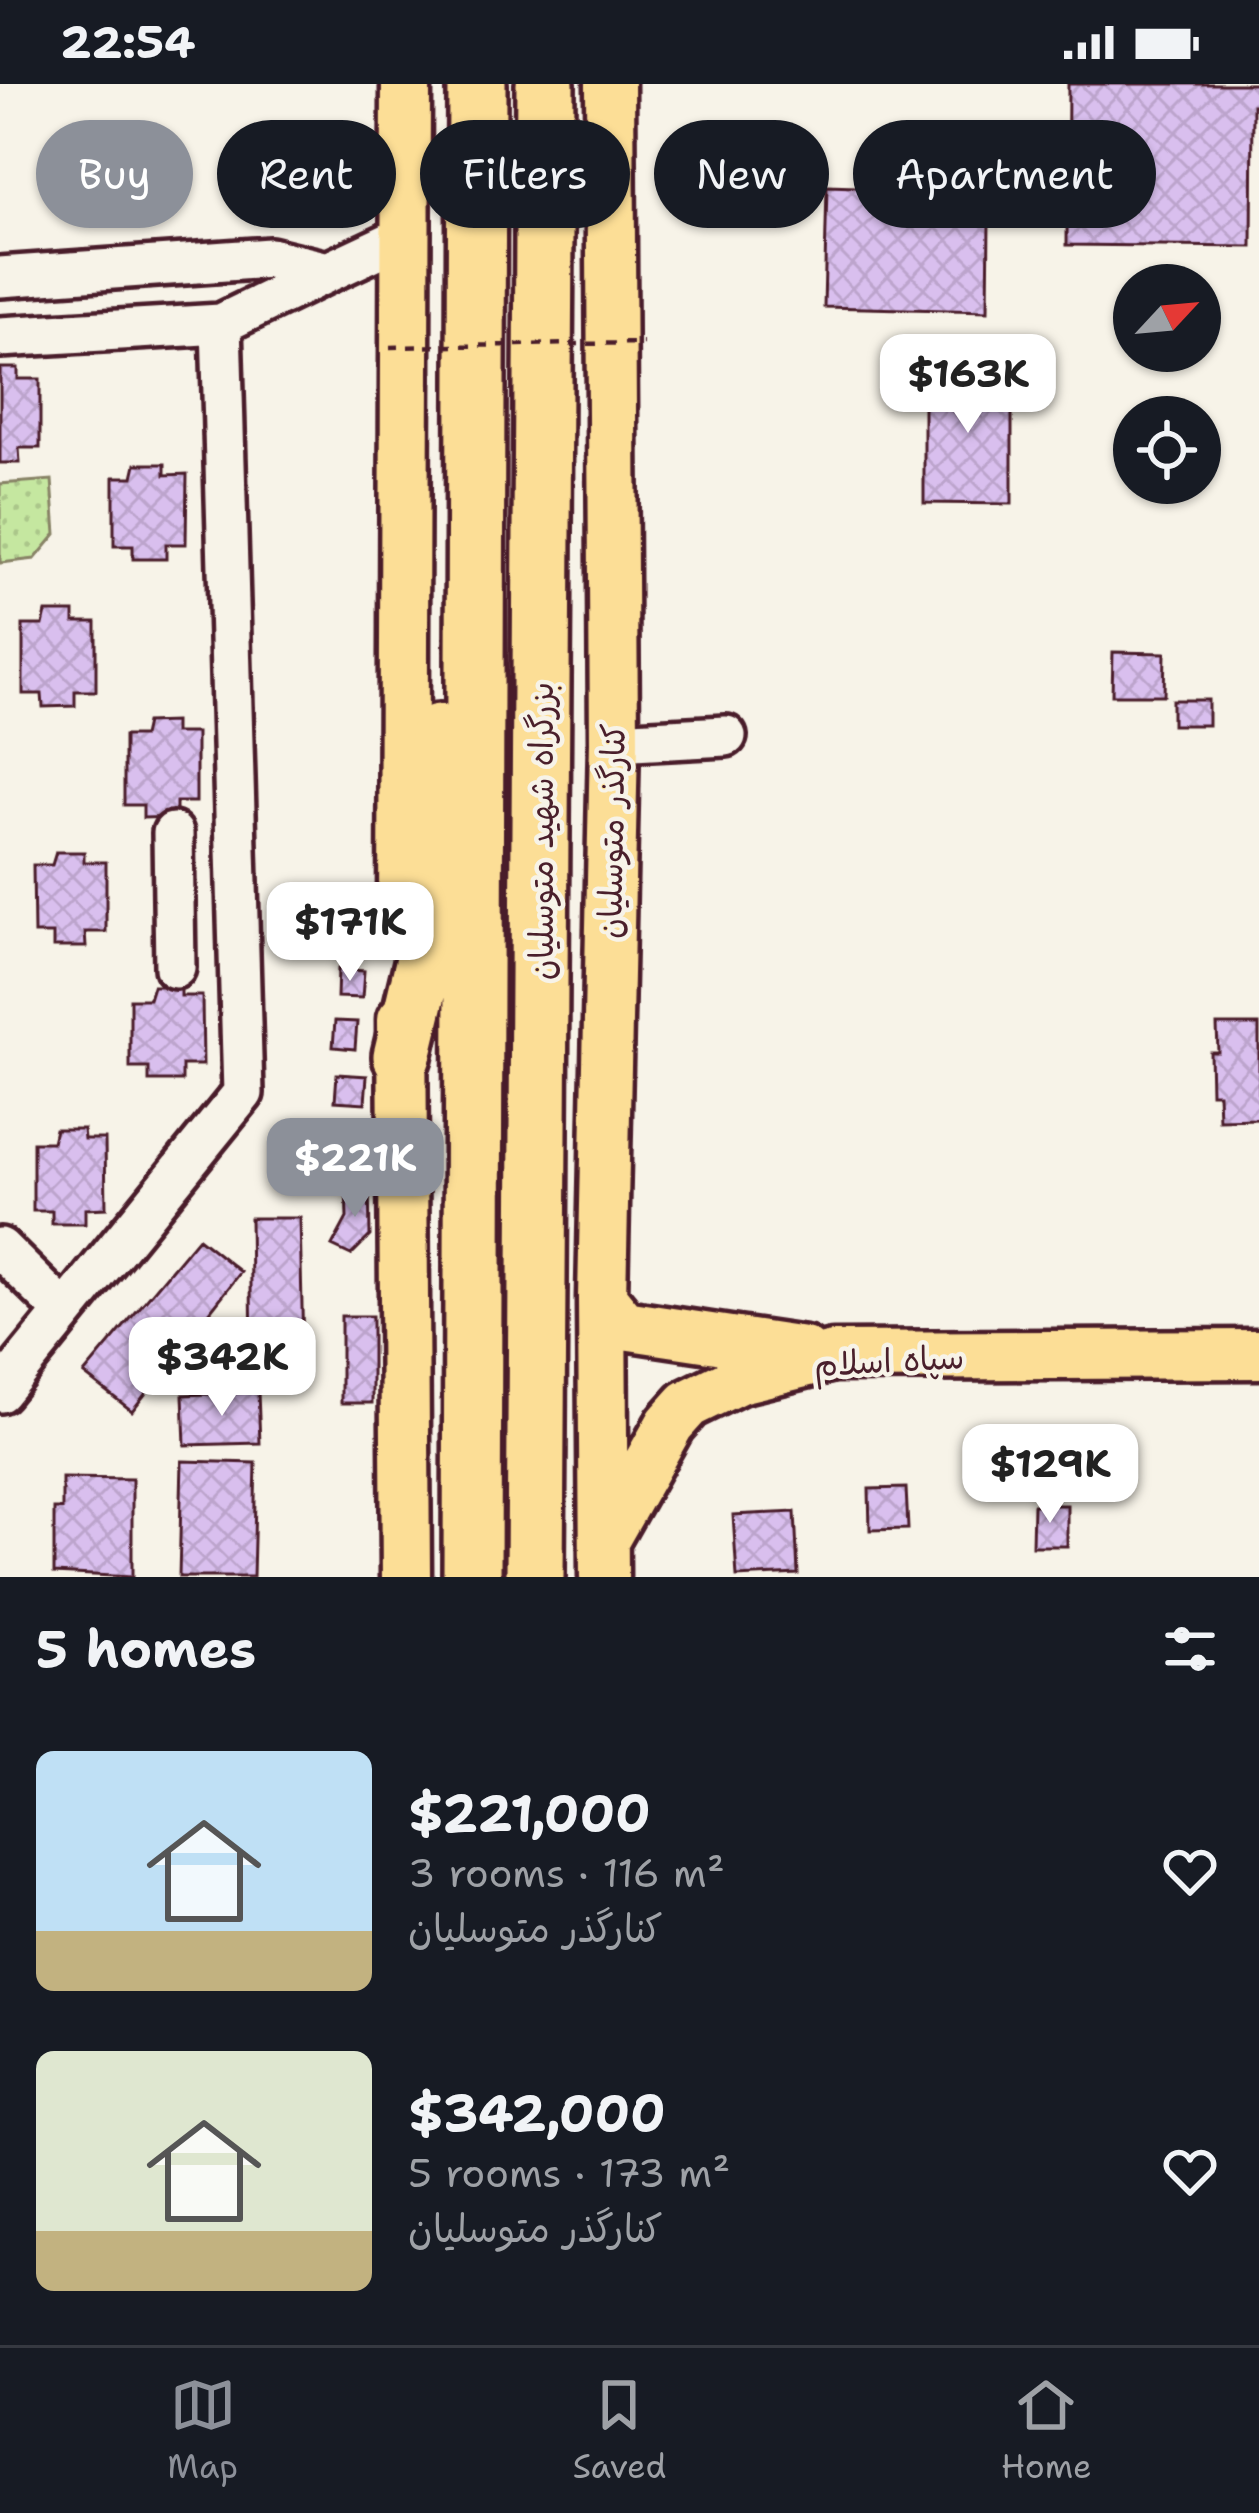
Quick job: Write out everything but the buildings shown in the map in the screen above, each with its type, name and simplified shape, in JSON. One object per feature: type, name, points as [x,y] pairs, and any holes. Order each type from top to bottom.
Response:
[{"type":"highway","name":"بزرگراه شهید متوسلیان","points":[[472,1577],[477,84]]},
{"type":"highway","name":"بزرگراه شهید متوسلیان","points":[[535,1577],[545,84]]},
{"type":"highway","points":[[402,1056],[427,951],[446,602],[476,407]]},
{"type":"main road","points":[[406,84],[410,234],[402,1056],[406,1577]]},
{"type":"main road","name":"کنارگذر متوسلیان","points":[[604,1559],[602,1298],[614,742],[610,84]]},
{"type":"main road","points":[[602,1298],[624,1325],[833,1356]]},
{"type":"main road","name":"سپاه اسلام","points":[[604,1559],[645,1464],[688,1404],[739,1379],[833,1356],[1259,1354]]},
{"type":"street","points":[[0,337],[221,324],[410,234]]},
{"type":"street","points":[[0,277],[270,257],[328,272]]},
{"type":"street","points":[[0,1392],[243,1093],[221,324]]},
{"type":"street","points":[[614,742],[726,736]]},
{"type":"street","points":[[173,833],[160,910],[175,968]]},
{"type":"street","points":[[160,910],[238,903]]},
{"type":"street","points":[[0,1248],[65,1312]]},
{"type":"path","points":[[390,347],[643,343]]},
{"type":"green space","points":[[52,480],[56,534],[35,559],[0,563],[0,484]]}]
